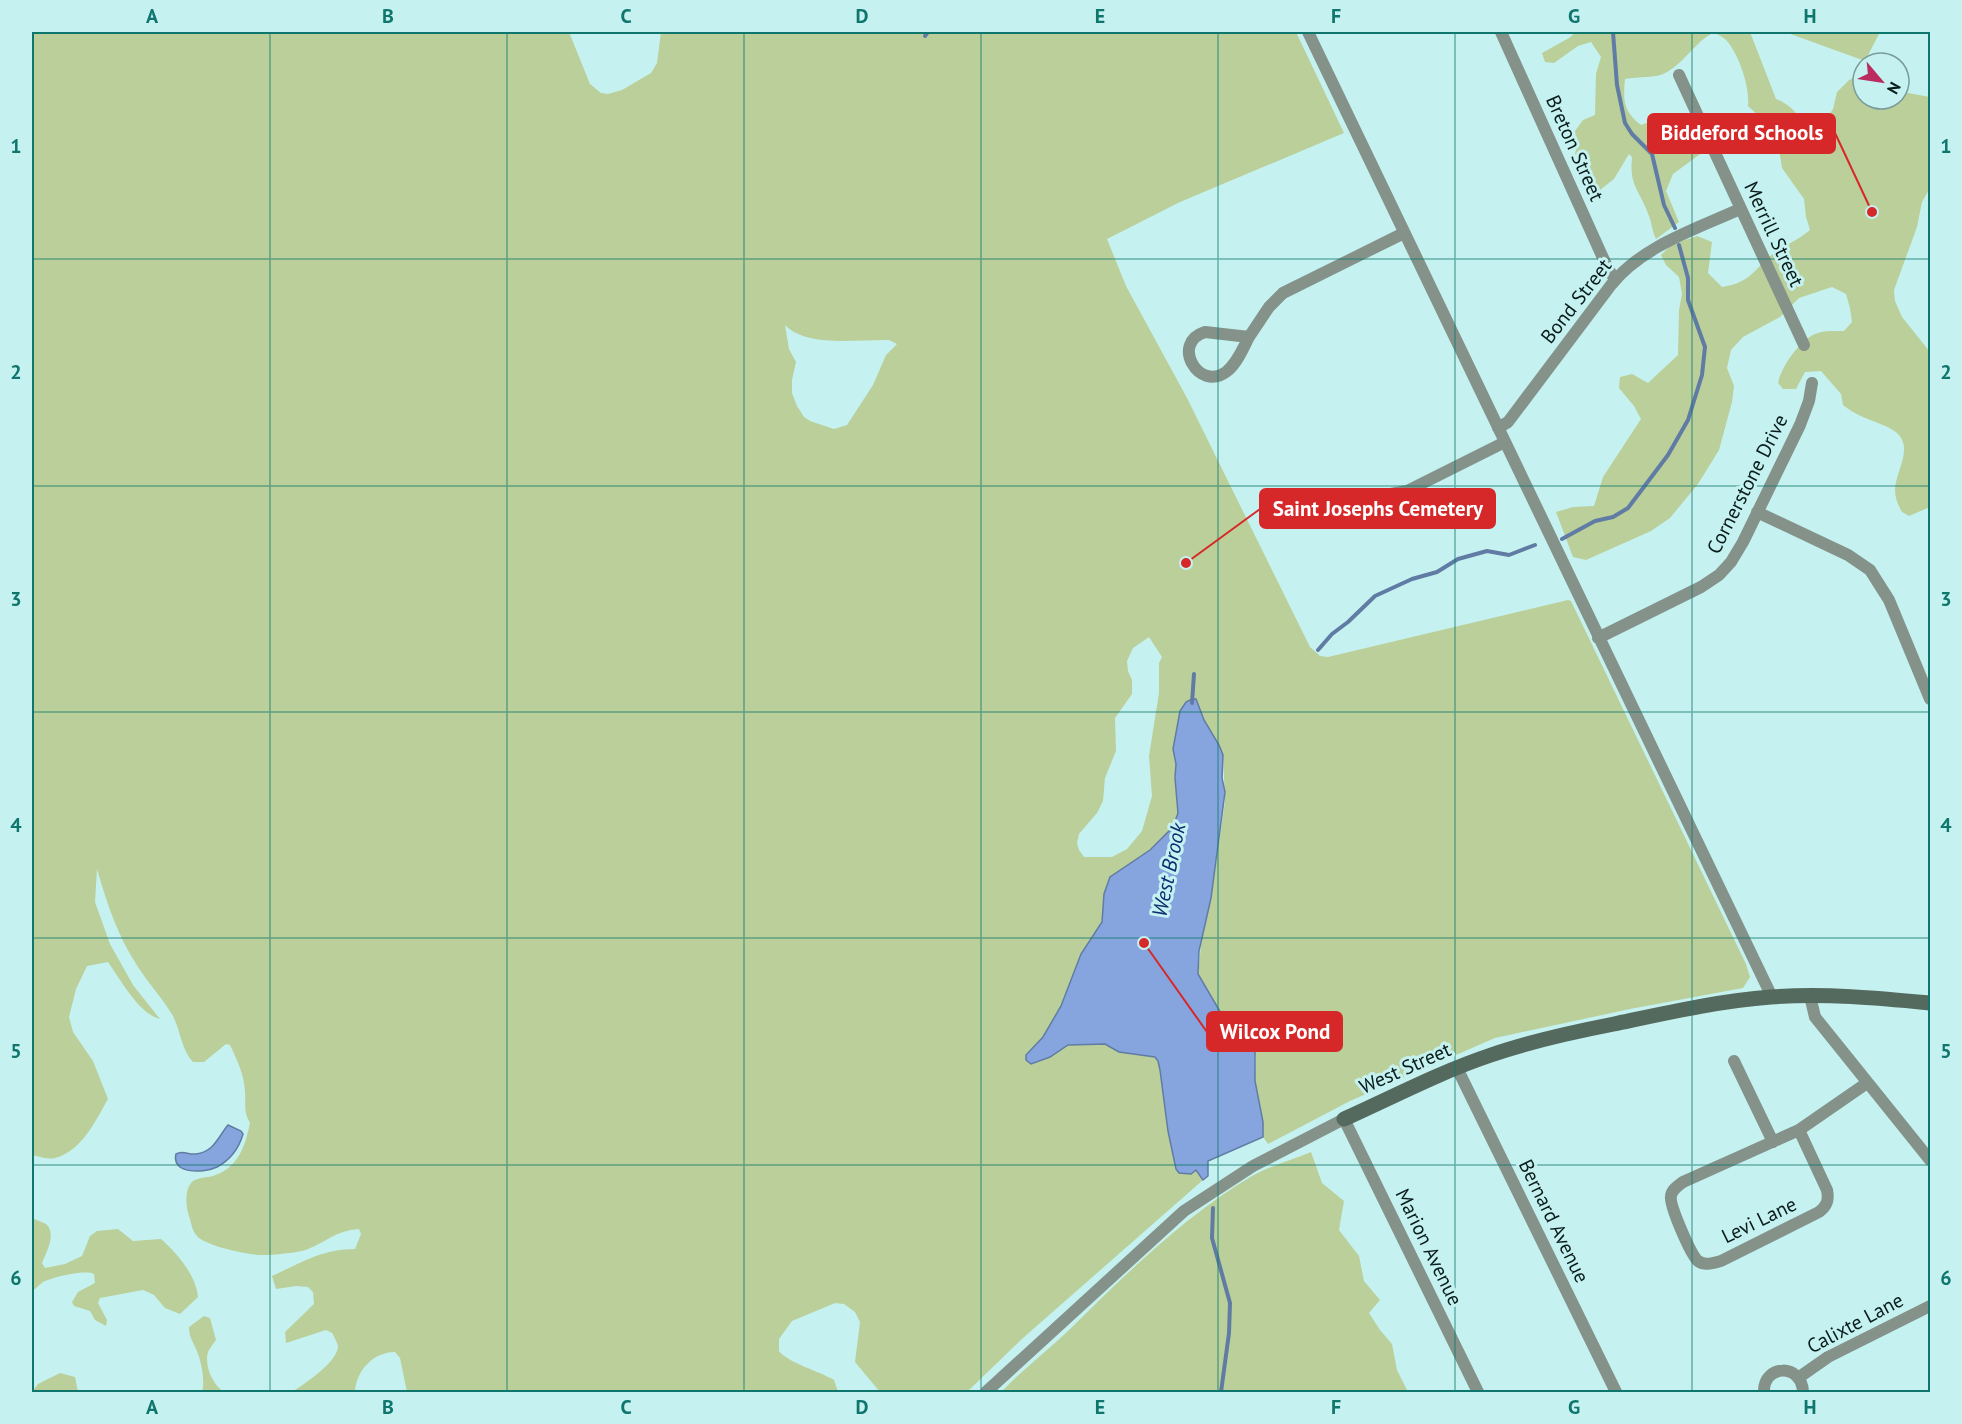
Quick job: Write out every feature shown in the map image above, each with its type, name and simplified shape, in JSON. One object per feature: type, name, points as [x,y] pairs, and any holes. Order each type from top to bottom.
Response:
[{"type":"street","points":[[1308,32],[1772,997]]},
{"type":"street","name":"Breton Street","points":[[1501,32],[1615,279]]},
{"type":"street","name":"Merrill Street","points":[[1679,75],[1804,345]]},
{"type":"street","name":"Bond Street","points":[[1498,428],[1508,422],[1615,279],[1628,266],[1654,249],[1740,209]]},
{"type":"street","points":[[1249,337],[1214,332],[1202,333],[1188,349],[1190,358],[1196,369],[1205,376],[1218,376],[1233,365],[1269,307],[1283,293],[1404,233]]},
{"type":"street","name":"Cornerstone Drive","points":[[1598,638],[1701,587],[1719,575],[1737,553],[1803,419],[1812,383]]},
{"type":"street","points":[[1344,496],[1380,496],[1407,491],[1505,442]]},
{"type":"street","points":[[1757,512],[1848,555],[1870,570],[1889,600],[1930,699]]},
{"type":"street","points":[[1810,996],[1815,1017],[1930,1161]]},
{"type":"street","name":"West Street","points":[[986,1392],[1160,1232],[1193,1205],[1252,1166],[1344,1119],[1457,1068],[1505,1050],[1566,1034],[1695,1007],[1772,997],[1810,996],[1930,1003]]},
{"type":"street","points":[[1734,1061],[1773,1142],[1799,1130],[1867,1083]]},
{"type":"street","name":"Bernard Avenue","points":[[1457,1068],[1616,1392]]},
{"type":"street","name":"Marion Avenue","points":[[1344,1119],[1479,1392]]},
{"type":"street","name":"Levi Lane","points":[[1773,1142],[1683,1182],[1675,1188],[1671,1195],[1672,1206],[1692,1252],[1699,1261],[1708,1264],[1721,1261],[1825,1207],[1828,1194],[1799,1130]]},
{"type":"street","name":"Calixte Lane","points":[[1798,1378],[1828,1357],[1930,1306]]},
{"type":"street","name":"Calixte Lane","points":[[1764,1392],[1766,1381],[1776,1372],[1788,1371],[1798,1378],[1803,1392]]},
{"type":"green space","points":[[32,32],[569,32],[590,84],[601,93],[608,94],[622,90],[651,73],[657,63],[661,32],[1296,32],[1344,133],[1180,202],[1107,239],[1126,286],[1187,398],[1310,647],[1320,656],[1328,657],[1571,601],[1746,964],[1750,977],[1743,988],[1495,1038],[1350,1101],[1268,1144],[1263,1137],[1263,1121],[1255,1081],[1256,1059],[1252,1048],[1246,1046],[1232,1032],[1198,974],[1202,936],[1211,898],[1225,802],[1223,755],[1204,720],[1196,699],[1180,711],[1173,749],[1176,764],[1178,813],[1173,828],[1150,850],[1110,877],[1104,894],[1102,922],[1081,954],[1061,1006],[1043,1037],[1026,1055],[1031,1064],[1067,1045],[1105,1044],[1119,1052],[1155,1057],[1160,1070],[1168,1131],[1176,1169],[1179,1172],[1191,1174],[1196,1170],[1203,1180],[1023,1338],[967,1392],[880,1392],[855,1362],[860,1322],[855,1312],[844,1304],[835,1303],[792,1321],[779,1339],[779,1351],[789,1359],[834,1380],[838,1392],[407,1392],[400,1358],[395,1352],[380,1355],[367,1364],[356,1384],[355,1392],[292,1392],[327,1365],[337,1352],[338,1346],[332,1333],[326,1330],[286,1343],[285,1332],[314,1304],[313,1292],[308,1287],[296,1286],[276,1289],[272,1276],[322,1254],[355,1249],[361,1234],[359,1229],[351,1230],[304,1250],[286,1254],[262,1255],[238,1252],[218,1246],[202,1240],[196,1234],[187,1206],[191,1183],[229,1168],[239,1156],[246,1140],[250,1123],[246,1111],[242,1073],[230,1045],[226,1044],[204,1062],[193,1062],[189,1057],[173,1016],[138,967],[119,932],[97,869],[95,902],[110,944],[133,985],[160,1019],[152,1016],[137,1003],[108,962],[87,966],[76,989],[69,1017],[73,1032],[93,1061],[108,1099],[87,1134],[73,1149],[52,1158],[32,1155]],"holes":[[[785,325],[806,337],[819,340],[889,340],[897,344],[886,355],[873,385],[847,425],[834,429],[810,421],[804,417],[797,406],[792,393],[796,362],[789,349]],[[1149,637],[1162,657],[1159,663],[1159,693],[1149,756],[1152,796],[1142,831],[1127,849],[1112,857],[1084,857],[1077,843],[1079,834],[1097,813],[1103,801],[1105,778],[1116,751],[1115,718],[1132,694],[1132,680],[1127,661],[1133,648]]]},
{"type":"green space","points":[[1576,32],[1714,32],[1667,72],[1658,76],[1625,79],[1625,105],[1635,120],[1641,125],[1673,114],[1685,114],[1692,123],[1703,152],[1673,174],[1666,191],[1679,222],[1656,239],[1646,207],[1634,182],[1632,157],[1629,154],[1614,179],[1600,190],[1588,190],[1574,158],[1577,145],[1575,131],[1583,120],[1595,115],[1596,74],[1601,57],[1591,42],[1578,46],[1554,63],[1545,62],[1542,53]]},
{"type":"green space","points":[[1714,32],[1750,32],[1776,99],[1790,107],[1818,133],[1833,109],[1837,92],[1851,79],[1851,111],[1911,111],[1911,94],[1930,97],[1930,188],[1922,202],[1917,227],[1894,290],[1895,301],[1902,317],[1930,352],[1930,507],[1909,516],[1902,512],[1895,490],[1904,453],[1902,439],[1893,430],[1858,415],[1843,405],[1841,394],[1821,371],[1805,372],[1796,389],[1783,389],[1778,383],[1787,362],[1809,337],[1829,331],[1844,331],[1852,322],[1846,294],[1832,287],[1799,298],[1780,317],[1743,337],[1731,350],[1727,368],[1734,386],[1719,450],[1698,484],[1670,518],[1651,531],[1586,560],[1573,557],[1556,512],[1573,507],[1594,506],[1603,477],[1641,419],[1634,406],[1619,388],[1620,377],[1632,374],[1648,383],[1678,355],[1679,310],[1682,294],[1679,277],[1666,265],[1661,255],[1671,245],[1697,236],[1712,242],[1708,273],[1722,287],[1733,285],[1748,277],[1769,257],[1810,230],[1804,199],[1782,168],[1778,143],[1760,117],[1748,106],[1745,80],[1739,62],[1726,40]]},
{"type":"green space","points":[[1785,32],[1880,32],[1870,51],[1851,51],[1851,56]]},
{"type":"green space","points":[[1311,1152],[1322,1183],[1344,1201],[1339,1230],[1359,1256],[1364,1281],[1380,1300],[1369,1313],[1392,1344],[1397,1370],[1408,1392],[1001,1392],[1178,1228],[1252,1176]]},
{"type":"green space","points":[[32,1218],[46,1224],[51,1233],[50,1244],[42,1263],[45,1268],[65,1264],[82,1256],[90,1236],[97,1231],[118,1229],[133,1241],[161,1239],[185,1265],[194,1281],[198,1297],[180,1314],[165,1308],[154,1295],[143,1290],[100,1298],[98,1303],[107,1320],[106,1326],[95,1320],[90,1311],[74,1306],[72,1302],[78,1292],[95,1283],[94,1274],[77,1273],[54,1278],[43,1282],[32,1292]]},
{"type":"green space","points":[[204,1316],[210,1318],[216,1340],[208,1352],[208,1369],[216,1385],[224,1392],[202,1392],[202,1368],[189,1327]]},
{"type":"green space","points":[[60,1373],[75,1377],[78,1392],[32,1392],[38,1384]]},
{"type":"water","points":[[1196,699],[1204,720],[1223,755],[1222,778],[1225,792],[1211,898],[1199,951],[1198,974],[1232,1032],[1246,1046],[1255,1050],[1255,1081],[1263,1122],[1263,1137],[1208,1161],[1208,1176],[1203,1180],[1196,1170],[1191,1174],[1179,1173],[1176,1169],[1168,1131],[1160,1070],[1155,1057],[1119,1052],[1105,1044],[1068,1045],[1050,1057],[1031,1064],[1026,1060],[1026,1055],[1043,1037],[1061,1006],[1081,954],[1102,922],[1104,894],[1110,877],[1150,850],[1173,827],[1178,813],[1176,764],[1173,749],[1180,711],[1186,702]]},
{"type":"water","points":[[228,1125],[243,1134],[236,1149],[226,1161],[212,1169],[197,1171],[190,1171],[179,1166],[176,1154],[181,1152],[202,1153],[215,1143]]},
{"type":"waterway","name":"West Brook","points":[[925,36],[928,32]]},
{"type":"waterway","points":[[1613,32],[1617,85],[1625,123],[1632,134],[1652,154],[1664,205],[1675,228]]},
{"type":"waterway","points":[[1562,539],[1595,521],[1613,517],[1628,508],[1668,455],[1688,420],[1702,375],[1705,347],[1688,300],[1688,278],[1679,245]]},
{"type":"waterway","points":[[1318,650],[1332,634],[1375,596],[1412,579],[1437,572],[1458,559],[1487,551],[1509,555],[1535,545]]},
{"type":"waterway","name":"West Brook","points":[[1192,703],[1194,674]]},
{"type":"waterway","name":"West Brook","points":[[1213,1208],[1212,1238],[1230,1303],[1229,1333],[1221,1392]]},
{"type":"place","name":"Biddeford Schools","points":[[1872,212]]},
{"type":"place","name":"Saint Josephs Cemetery","points":[[1186,563]]},
{"type":"place","name":"Wilcox Pond","points":[[1144,943]]}]
